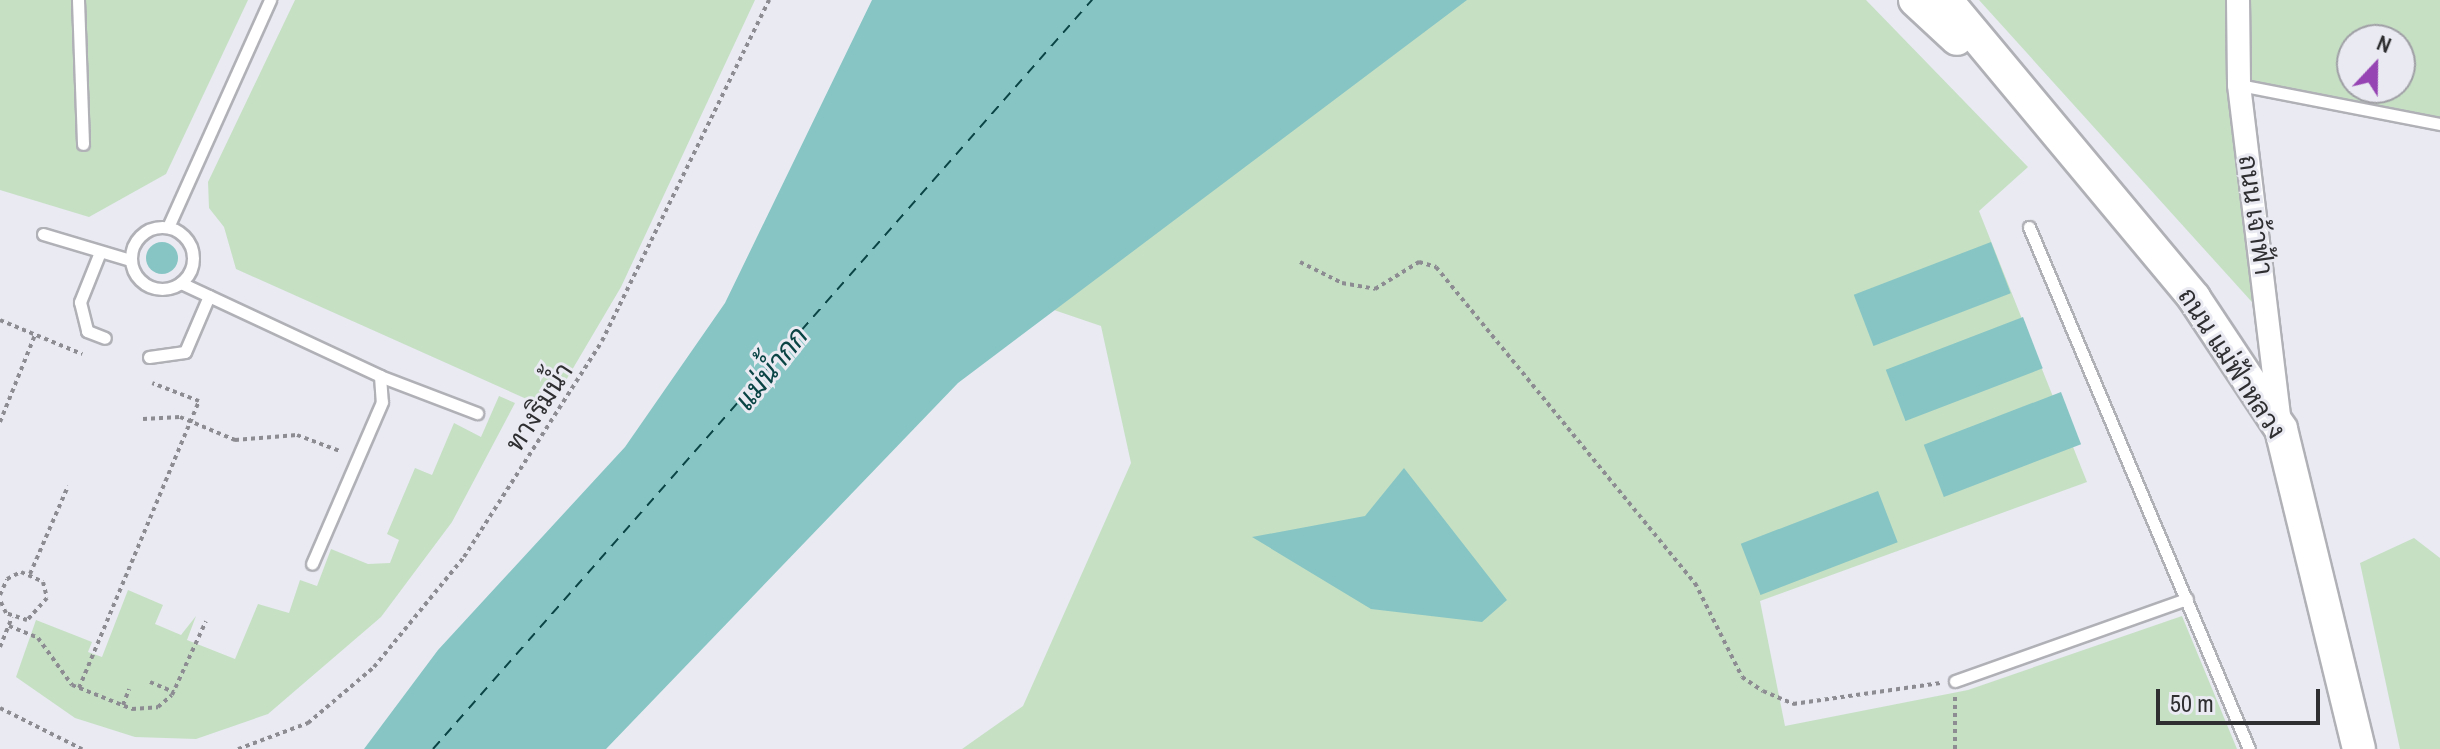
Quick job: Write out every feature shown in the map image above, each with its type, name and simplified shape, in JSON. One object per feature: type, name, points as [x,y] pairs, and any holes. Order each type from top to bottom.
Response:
[{"type":"street","name":"ถนน แม่ฟ้าหลวง","points":[[1915,0],[2039,115]]},
{"type":"street","name":"ถนน แม่ฟ้าหลวง","points":[[1946,0],[2194,298],[2281,429],[2359,749]]},
{"type":"street","name":"ถนน เจ้าฟ้า","points":[[2238,0],[2239,85],[2281,429]]},
{"type":"lane","points":[[78,0],[83,144]]},
{"type":"lane","points":[[168,227],[270,0]]},
{"type":"lane","points":[[2239,85],[2440,124]]},
{"type":"lane","points":[[181,283],[193,256],[185,237],[168,227],[141,235],[130,260],[137,278],[154,288],[181,283],[380,376],[477,413]]},
{"type":"lane","points":[[2029,227],[2249,749]]},
{"type":"lane","points":[[43,234],[130,260]]},
{"type":"lane","points":[[100,252],[80,302],[87,331],[105,338]]},
{"type":"lane","points":[[149,357],[185,352],[209,296]]},
{"type":"lane","points":[[312,564],[382,402],[380,376]]},
{"type":"lane","points":[[1955,681],[2187,599]]},
{"type":"path","name":"ทางริมน้ำ","points":[[238,749],[308,723],[363,676],[464,557],[602,341],[769,0]]},
{"type":"path","points":[[1300,262],[1342,283],[1375,289],[1419,262],[1436,267],[1695,583],[1736,668],[1763,691],[1793,704],[1955,681],[1955,749]]},
{"type":"path","points":[[0,320],[82,354]]},
{"type":"path","points":[[0,422],[35,335]]},
{"type":"path","points":[[79,688],[199,401],[152,383]]},
{"type":"path","points":[[143,419],[191,421],[235,440],[297,435],[340,451]]},
{"type":"path","points":[[30,574],[68,486]]},
{"type":"path","points":[[12,617],[0,598],[7,579],[30,574]]},
{"type":"path","points":[[12,617],[34,617],[45,606],[46,590],[30,574]]},
{"type":"path","points":[[0,647],[12,617]]},
{"type":"path","points":[[9,626],[38,638],[79,688],[123,705],[158,707],[174,692],[206,621]]},
{"type":"path","points":[[150,682],[174,692]]},
{"type":"path","points":[[123,705],[129,689]]},
{"type":"path","points":[[0,708],[82,749]]},
{"type":"green space","points":[[0,0],[248,0],[166,174],[89,217],[0,190]]},
{"type":"green space","points":[[295,0],[755,0],[621,287],[549,409],[236,269],[224,227],[209,208],[208,182]]},
{"type":"green space","points":[[1327,0],[1866,0],[2028,167],[1979,211],[2087,482],[1760,601],[1785,726],[1968,690],[2182,616],[2237,749],[962,749],[1023,706],[1131,463],[1101,326],[1054,310],[1169,203]]},
{"type":"green space","points":[[1979,0],[2440,0],[2440,124],[2337,104],[2416,104],[2416,24],[2336,24],[2336,104],[2239,85],[2270,322]]},
{"type":"green space","points":[[499,396],[515,403],[452,522],[381,617],[268,714],[196,739],[135,737],[75,718],[16,677],[36,620],[92,642],[88,652],[102,657],[128,590],[163,605],[155,624],[181,635],[196,616],[187,640],[235,659],[258,604],[289,613],[300,580],[317,586],[331,549],[368,564],[390,563],[399,540],[387,534],[415,468],[432,475],[454,423],[481,437]]},
{"type":"green space","points":[[2414,538],[2440,558],[2440,749],[2400,749],[2360,563]]},
{"type":"water","name":"แม่น้ำกก","points":[[872,0],[1467,0],[958,383],[606,749],[364,749],[438,650],[625,447],[725,303]]},
{"type":"water","points":[[162,242],[174,246],[178,258],[174,270],[162,274],[150,270],[146,258],[150,246]]},
{"type":"water","points":[[1991,242],[2011,293],[1873,346],[1854,295]]},
{"type":"water","points":[[2023,317],[2043,368],[1905,421],[1886,370]]},
{"type":"water","points":[[2061,392],[2081,444],[1944,497],[1924,445]]},
{"type":"water","points":[[1404,468],[1507,600],[1482,622],[1371,609],[1252,537],[1365,516]]},
{"type":"water","points":[[1878,491],[1898,542],[1760,595],[1741,544]]},
{"type":"ferry route","points":[[433,749],[1092,0]]}]
